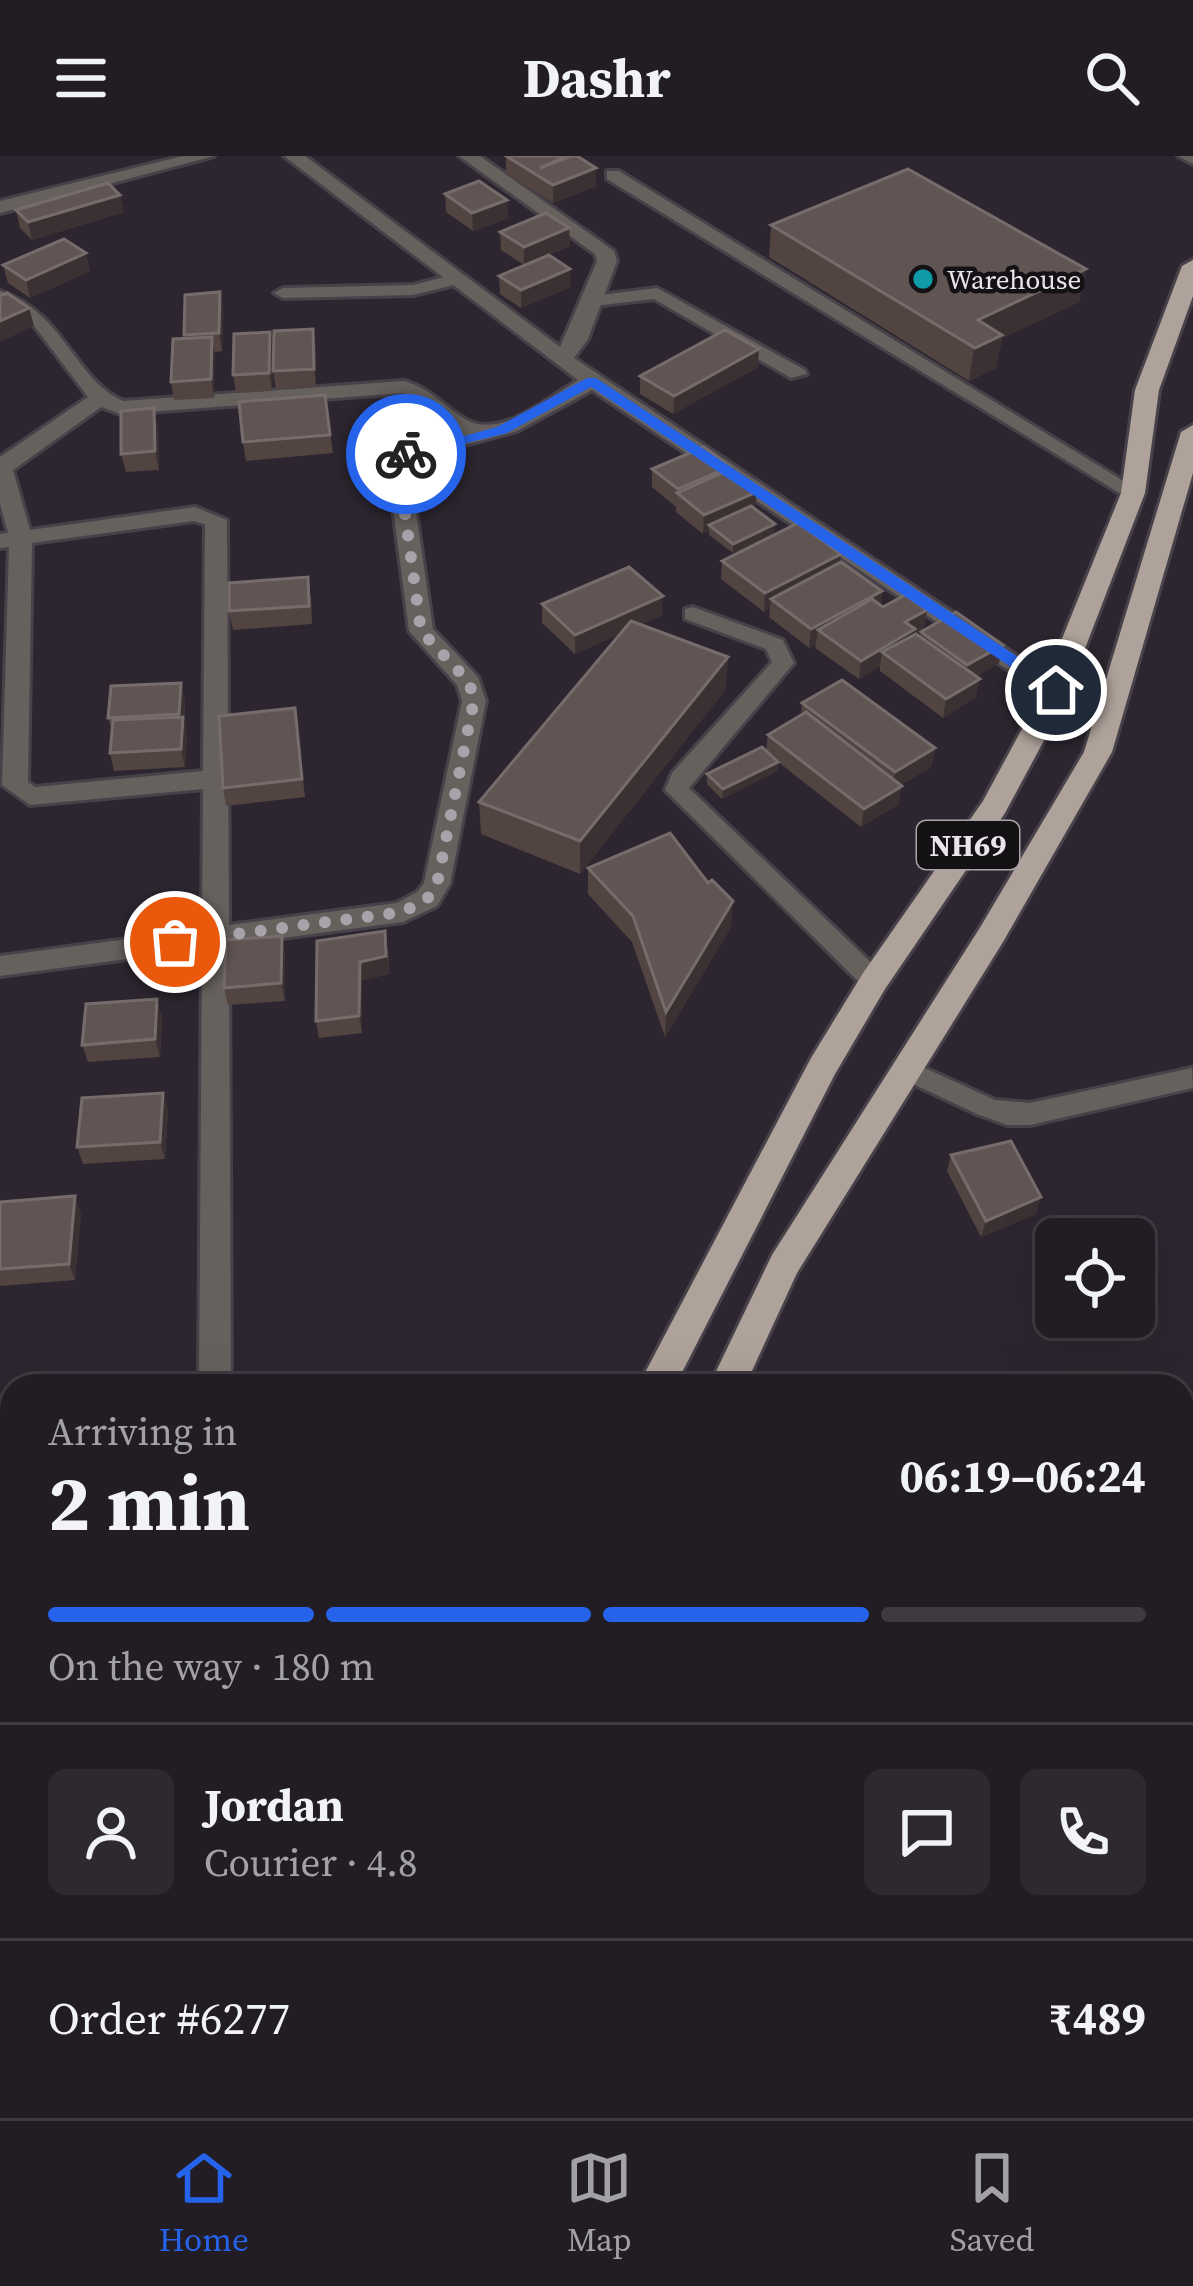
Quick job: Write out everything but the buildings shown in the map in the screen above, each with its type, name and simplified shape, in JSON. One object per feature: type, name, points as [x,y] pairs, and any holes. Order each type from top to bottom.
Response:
[{"type":"highway","name":"NH69","points":[[662,1374],[811,1087],[874,981],[994,806],[1056,690],[1133,493],[1147,390],[1193,266]]},
{"type":"highway","name":"NH69","points":[[733,1374],[784,1265],[1027,877],[1098,752],[1193,432]]},
{"type":"street","points":[[0,207],[205,156]]},
{"type":"street","points":[[293,156],[592,381],[1056,690]]},
{"type":"street","points":[[468,156],[604,251],[607,261],[593,301],[578,339],[562,359]]},
{"type":"street","points":[[0,296],[42,322],[100,399],[120,408],[404,387],[416,390],[465,429],[481,433]]},
{"type":"street","points":[[0,966],[403,912],[427,899],[437,884],[474,700],[469,682],[421,631],[398,462],[412,452],[502,430],[592,381]]},
{"type":"street","points":[[100,399],[1,466],[10,539],[15,785],[21,794],[217,779]]},
{"type":"street","points":[[10,539],[195,514],[216,520],[215,1374]]},
{"type":"lane","points":[[613,175],[1133,493]]},
{"type":"lane","points":[[283,293],[413,290],[456,279]]},
{"type":"lane","points":[[593,301],[657,293],[798,374]]},
{"type":"lane","points":[[693,614],[775,645],[783,663],[680,779],[677,790],[874,981]]},
{"type":"lane","points":[[905,1069],[1006,1114],[1030,1114],[1192,1078]]},
{"type":"way so far","points":[[175,942],[403,912],[427,899],[437,884],[474,700],[469,682],[421,631],[398,462],[406,454]]},
{"type":"place","name":"Warehouse","points":[[923,279]]},
{"type":"route","points":[[406,454],[502,430],[592,381],[1056,690]]}]
